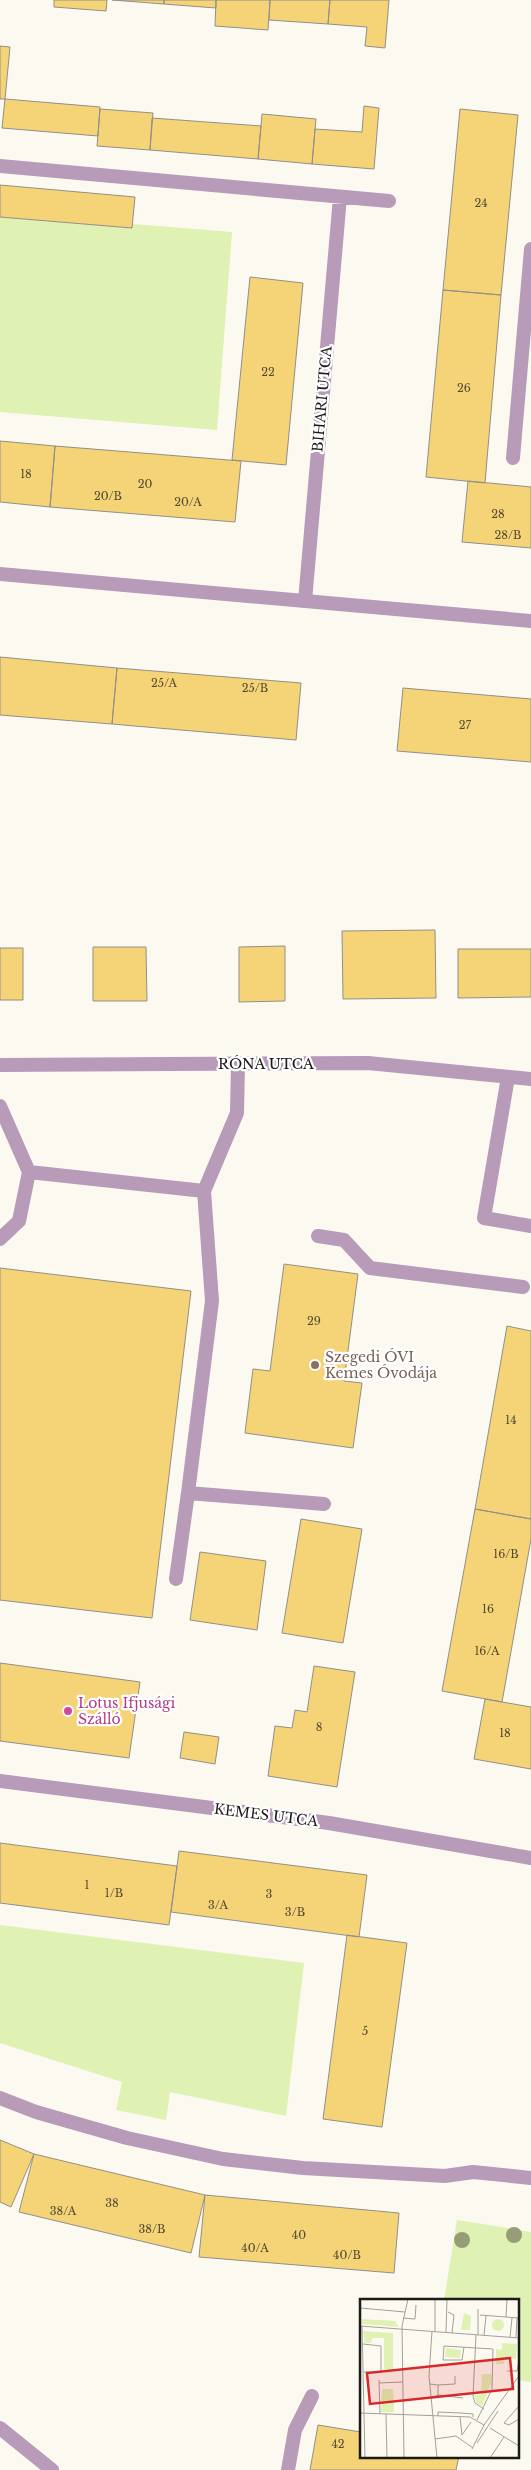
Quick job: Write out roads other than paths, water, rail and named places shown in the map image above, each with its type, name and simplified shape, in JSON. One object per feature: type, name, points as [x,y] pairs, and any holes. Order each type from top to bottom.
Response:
[{"type":"street","points":[[0,166],[389,201]]},
{"type":"street","name":"BIHARI UTCA","points":[[305,601],[340,197]]},
{"type":"street","points":[[513,458],[531,243]]},
{"type":"street","points":[[0,574],[531,621]]},
{"type":"street","name":"RÓNA UTCA","points":[[0,1065],[368,1063],[531,1079]]},
{"type":"street","points":[[176,1579],[212,1301],[204,1191],[237,1113],[238,1064]]},
{"type":"street","points":[[508,1077],[484,1218],[531,1226]]},
{"type":"street","points":[[0,1106],[29,1172],[20,1221],[0,1239]]},
{"type":"street","points":[[29,1172],[204,1191]]},
{"type":"street","points":[[318,1236],[344,1240],[370,1268],[523,1287]]},
{"type":"street","points":[[188,1493],[324,1504]]},
{"type":"street","name":"KEMES UTCA","points":[[0,1781],[328,1823],[531,1858]]},
{"type":"street","points":[[0,2098],[36,2112],[127,2138],[222,2159],[303,2168],[445,2176],[473,2172],[531,2178]]},
{"type":"street","points":[[288,2470],[294,2430],[312,2396]]},
{"type":"street","points":[[0,2428],[52,2470]]},
{"type":"place","name":"Szegedi ÓVI Kemes Óvodája","points":[[315,1365]]},
{"type":"place","name":"Lotus Ifjusági Szálló","points":[[68,1711]]}]
